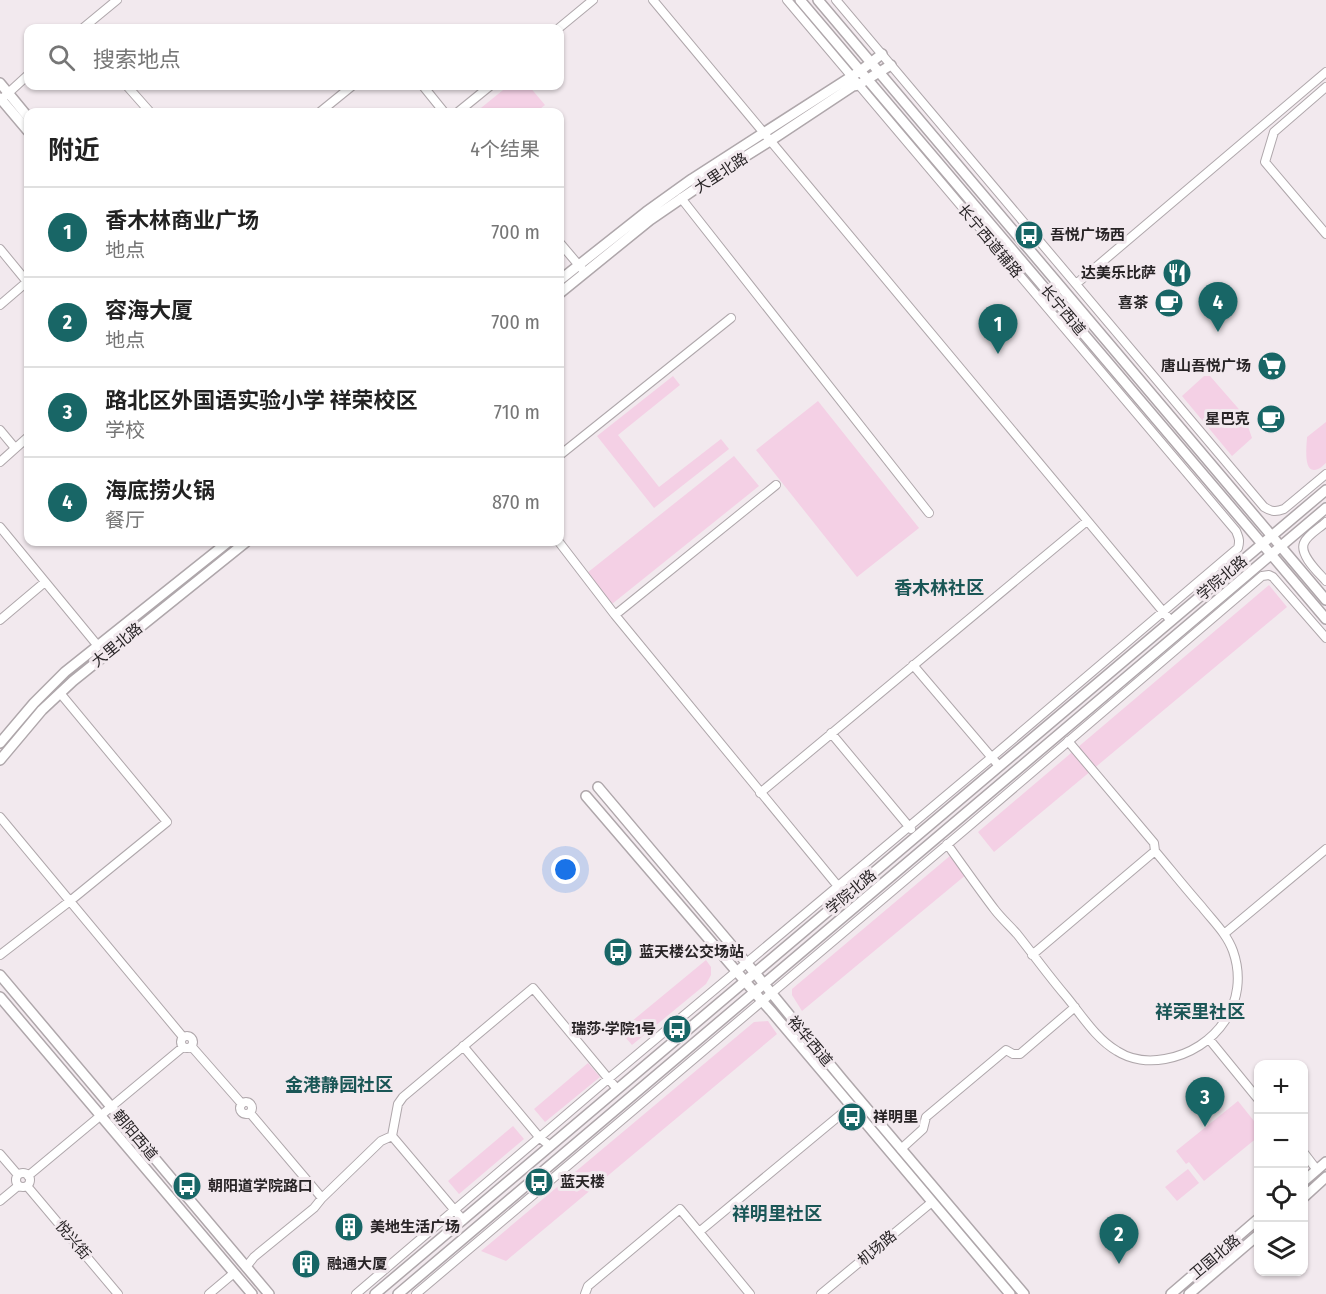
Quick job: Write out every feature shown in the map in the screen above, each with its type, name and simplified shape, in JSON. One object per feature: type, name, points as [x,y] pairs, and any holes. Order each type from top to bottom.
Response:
[{"type":"main road","name":"长宁西道","points":[[800,0],[1326,619]]},
{"type":"main road","name":"长宁西道","points":[[818,0],[1326,600]]},
{"type":"main road","name":"大里北路","points":[[564,289],[582,269],[646,212],[860,71],[882,54]]},
{"type":"main road","name":"大里北路","points":[[564,278],[582,269],[681,198],[853,86],[891,65]]},
{"type":"main road","points":[[0,83],[2,97],[24,126]]},
{"type":"main road","points":[[2,97],[24,114]]},
{"type":"main road","name":"学院北路","points":[[375,1294],[1326,490]]},
{"type":"main road","name":"学院北路","points":[[398,1294],[1326,508]]},
{"type":"main road","name":"大里北路","points":[[0,743],[34,703],[65,672],[223,546]]},
{"type":"main road","name":"大里北路","points":[[0,760],[42,710],[60,693],[241,546]]},
{"type":"main road","points":[[999,766],[1008,777]]},
{"type":"main road","name":"裕华西道","points":[[598,787],[772,992],[897,1152],[932,1202],[1010,1294]]},
{"type":"main road","name":"裕华西道","points":[[586,796],[851,1106],[897,1152],[1024,1294]]},
{"type":"main road","name":"朝阳西道","points":[[0,975],[269,1294]]},
{"type":"main road","name":"朝阳西道","points":[[0,998],[252,1294]]},
{"type":"main road","points":[[549,1146],[559,1157]]},
{"type":"main road","points":[[1308,1178],[1326,1162]]},
{"type":"main road","points":[[1308,1193],[1326,1177]]},
{"type":"main road","name":"卫国北路","points":[[1171,1294],[1255,1222]]},
{"type":"main road","name":"卫国北路","points":[[1189,1294],[1254,1238]]},
{"type":"street","points":[[88,24],[117,0]]},
{"type":"street","points":[[564,24],[593,0]]},
{"type":"street","points":[[652,0],[1171,621]]},
{"type":"street","name":"长宁西道辅路","points":[[787,0],[1236,531],[1239,538],[1238,548],[1164,612]]},
{"type":"street","points":[[836,0],[1264,507],[1270,512],[1284,509],[1326,474]]},
{"type":"street","points":[[1076,284],[1326,72]]},
{"type":"street","points":[[2,97],[24,78]]},
{"type":"street","points":[[1326,87],[1274,132],[1265,162],[1326,234]]},
{"type":"street","points":[[131,90],[146,108]]},
{"type":"street","points":[[325,108],[347,90]]},
{"type":"street","points":[[426,90],[441,108]]},
{"type":"street","points":[[463,108],[485,90]]},
{"type":"street","points":[[681,198],[929,513]]},
{"type":"street","points":[[0,243],[24,275]]},
{"type":"street","points":[[564,248],[582,269]]},
{"type":"street","points":[[0,249],[24,276]]},
{"type":"street","points":[[0,305],[24,284]]},
{"type":"street","points":[[564,452],[731,318]]},
{"type":"street","points":[[0,430],[15,448]]},
{"type":"street","points":[[0,462],[24,440]]},
{"type":"street","points":[[615,615],[776,485]]},
{"type":"street","points":[[760,793],[1088,521]]},
{"type":"street","points":[[1326,522],[1304,543],[1303,551],[1326,581]]},
{"type":"street","points":[[0,528],[98,646]]},
{"type":"street","points":[[562,546],[615,615],[846,896]]},
{"type":"street","points":[[416,1294],[1262,576],[1273,577],[1326,638]]},
{"type":"street","points":[[0,620],[45,582]]},
{"type":"street","points":[[356,1294],[1164,612]]},
{"type":"street","points":[[913,665],[999,766]]},
{"type":"street","points":[[0,955],[167,822],[60,693]]},
{"type":"street","points":[[831,733],[917,836]]},
{"type":"street","points":[[947,844],[997,913],[1017,934],[1104,1042],[1117,1052],[1141,1060],[1156,1061],[1173,1058],[1197,1048],[1209,1039],[1219,1029],[1234,1003],[1238,986],[1233,950],[1224,934],[1155,851],[1154,843],[1068,741]]},
{"type":"street","points":[[1008,777],[1016,786]]},
{"type":"street","points":[[0,817],[183,1037],[187,1035],[194,1041],[100,1115],[28,1176],[30,1180],[21,1183],[0,1199]]},
{"type":"street","points":[[1224,934],[1326,849]]},
{"type":"street","points":[[1032,954],[1155,851]]},
{"type":"street","points":[[392,1136],[398,1104],[404,1097],[533,988],[617,1089]]},
{"type":"street","points":[[897,1152],[923,1129],[926,1117],[1006,1050],[1013,1054],[1020,1054],[1075,1007]]},
{"type":"street","points":[[1209,1039],[1254,1094]]},
{"type":"street","points":[[463,1046],[549,1146]]},
{"type":"street","points":[[188,1047],[242,1104],[241,1112],[250,1113],[322,1198]]},
{"type":"street","points":[[699,1232],[851,1106]]},
{"type":"street","points":[[246,1267],[254,1257],[314,1208],[381,1141],[392,1136]]},
{"type":"street","points":[[392,1136],[463,1220]]},
{"type":"street","name":"悦兴街","points":[[0,1154],[21,1183],[113,1294]]},
{"type":"street","points":[[559,1157],[568,1167]]},
{"type":"street","points":[[1308,1158],[1317,1170]]},
{"type":"street","name":"悦兴街","points":[[21,1183],[118,1294]]},
{"type":"street","name":"机场路","points":[[821,1294],[932,1202]]},
{"type":"street","points":[[585,1294],[588,1286],[680,1209],[750,1294]]},
{"type":"street","points":[[209,1294],[235,1274]]},
{"type":"street","points":[[214,1294],[235,1274]]},
{"type":"shaded area","points":[[503,90],[532,90],[545,105],[541,108],[481,108]]},
{"type":"shaded area","points":[[673,376],[680,385],[618,435],[659,487],[721,439],[729,449],[654,508],[597,436]]},
{"type":"shaded area","points":[[1204,376],[1210,376],[1244,415],[1252,438],[1232,456],[1182,396]]},
{"type":"shaded area","points":[[818,401],[919,528],[857,577],[756,450]]},
{"type":"shaded area","points":[[1326,422],[1326,463],[1319,469],[1313,470],[1307,464],[1307,437]]},
{"type":"shaded area","points":[[734,456],[759,486],[612,604],[587,573]]},
{"type":"shaded area","points":[[1269,585],[1287,607],[994,852],[978,832]]},
{"type":"shaded area","points":[[951,855],[967,874],[802,1011],[792,995],[792,989]]},
{"type":"shaded area","points":[[706,960],[711,967],[711,975],[706,984],[632,1045],[620,1031]]},
{"type":"shaded area","points":[[768,1021],[777,1034],[506,1261],[481,1251],[754,1022]]},
{"type":"shaded area","points":[[588,1063],[600,1077],[545,1122],[534,1109]]},
{"type":"shaded area","points":[[1238,1101],[1254,1121],[1254,1140],[1204,1181],[1189,1162],[1186,1164],[1176,1151]]},
{"type":"shaded area","points":[[513,1126],[524,1139],[459,1194],[448,1181]]},
{"type":"shaded area","points":[[1188,1169],[1199,1183],[1177,1201],[1165,1187]]},
{"type":"place","name":"吾悦广场西","points":[[1029,235]]},
{"type":"place","name":"达美乐比萨","points":[[1177,273]]},
{"type":"place","name":"喜茶","points":[[1169,303]]},
{"type":"place","name":"海底捞火锅","points":[[1218,332]]},
{"type":"place","name":"香木林商业广场","points":[[998,354]]},
{"type":"place","name":"唐山吾悦广场","points":[[1272,366]]},
{"type":"place","name":"星巴克","points":[[1271,419]]},
{"type":"place","name":"蓝天楼公交场站","points":[[618,952]]},
{"type":"place","name":"瑞莎·学院1号","points":[[677,1029]]},
{"type":"place","name":"祥明里","points":[[852,1117]]},
{"type":"place","name":"路北区外国语实验小学 祥荣校区","points":[[1205,1127]]},
{"type":"place","name":"蓝天楼","points":[[539,1182]]},
{"type":"place","name":"朝阳道学院路口","points":[[187,1186]]},
{"type":"place","name":"美地生活广场","points":[[349,1227]]},
{"type":"place","name":"融通大厦","points":[[306,1264]]},
{"type":"place","name":"容海大厦","points":[[1119,1264]]},
{"type":"district","name":"香木林社区","points":[[939,588]]},
{"type":"district","name":"祥荣里社区","points":[[1200,1012]]},
{"type":"district","name":"金港静园社区","points":[[339,1085]]},
{"type":"district","name":"祥明里社区","points":[[777,1214]]}]
